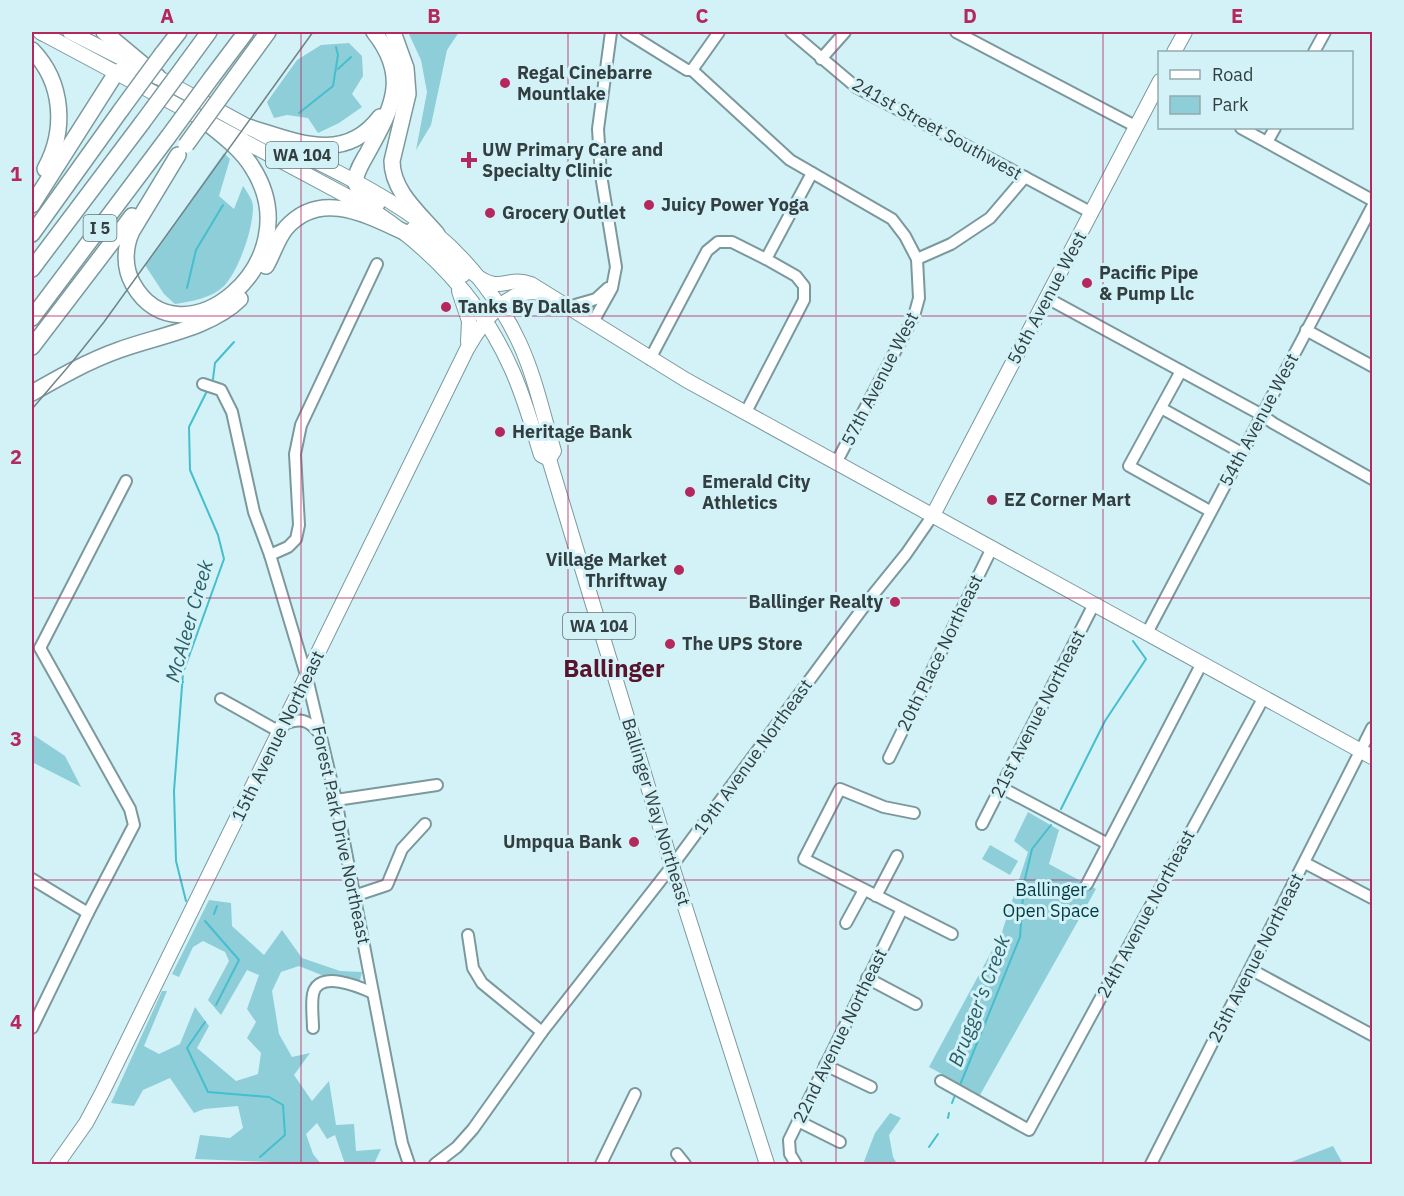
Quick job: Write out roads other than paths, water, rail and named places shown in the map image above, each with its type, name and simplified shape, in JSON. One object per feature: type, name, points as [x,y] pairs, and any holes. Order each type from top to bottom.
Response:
[{"type":"highway","points":[[104,32],[158,77]]},
{"type":"highway","points":[[162,54],[173,32]]},
{"type":"highway","points":[[32,234],[179,32]]},
{"type":"highway","name":"I 5","points":[[32,269],[209,32]]},
{"type":"highway","name":"I 5","points":[[32,318],[246,32]]},
{"type":"highway","points":[[32,347],[182,150],[268,32]]},
{"type":"highway","points":[[247,61],[276,32]]},
{"type":"highway","points":[[374,32],[389,54],[394,81],[391,108],[358,171],[355,182],[360,191],[374,199],[377,204]]},
{"type":"highway","points":[[393,32],[406,69],[408,94],[392,161],[392,171],[394,180],[402,193],[437,234]]},
{"type":"highway","points":[[32,50],[44,66],[55,90],[59,124],[52,156],[32,191]]},
{"type":"highway","points":[[32,205],[116,73],[125,68],[139,67]]},
{"type":"highway","points":[[248,127],[311,145],[330,146],[346,143],[361,136],[375,124],[387,107],[394,81]]},
{"type":"highway","points":[[182,150],[132,231],[126,257],[131,280],[146,300],[169,312],[188,314],[215,306],[230,297],[243,285],[259,262],[268,230],[267,207],[257,175],[239,151],[206,122]]},
{"type":"highway","points":[[32,393],[69,372],[116,351],[204,323],[224,314],[259,278],[285,230],[308,212],[326,207],[349,209],[404,232]]},
{"type":"main road","name":"WA 104","points":[[42,32],[371,209],[404,232],[453,278],[486,320]]},
{"type":"main road","name":"WA 104","points":[[70,32],[355,182],[405,212],[437,234],[474,274],[499,308]]},
{"type":"main road","points":[[1174,51],[1182,32]]},
{"type":"main road","name":"56th Avenue West","points":[[933,515],[1158,83]]},
{"type":"main road","points":[[307,174],[331,181],[370,203],[377,204],[404,222],[431,243],[468,280],[486,302],[499,308]]},
{"type":"main road","points":[[474,274],[482,281],[493,285],[523,281],[650,359],[1367,754]]},
{"type":"main road","points":[[453,278],[465,305],[469,321],[467,349],[483,343],[503,350]]},
{"type":"main road","name":"15th Avenue Northeast","points":[[58,1164],[97,1103],[467,349],[486,320],[513,298],[526,292],[549,296]]},
{"type":"main road","name":"Ballinger Way Northeast","points":[[499,308],[519,343],[534,385],[554,451],[549,459]]},
{"type":"main road","points":[[486,320],[503,328],[521,366],[534,385]]},
{"type":"main road","name":"Ballinger Way Northeast","points":[[486,320],[503,350],[523,397],[541,455],[549,459],[672,866],[767,1164]]},
{"type":"street","points":[[593,322],[609,295],[614,281],[616,260],[606,211],[598,146],[598,129],[611,32]]},
{"type":"street","points":[[626,32],[687,70],[692,70],[790,160],[892,219],[905,236],[917,259],[951,244],[990,218],[1025,177]]},
{"type":"street","points":[[692,70],[719,32]]},
{"type":"street","name":"241st Street Southwest","points":[[790,32],[856,87],[1092,213]]},
{"type":"street","points":[[821,59],[845,32]]},
{"type":"street","points":[[956,32],[1135,126]]},
{"type":"street","points":[[1315,51],[1325,32]]},
{"type":"street","points":[[1243,129],[1372,200]]},
{"type":"street","points":[[1267,142],[1274,129]]},
{"type":"street","points":[[766,259],[812,173]]},
{"type":"street","name":"54th Avenue West","points":[[1147,633],[1372,207]]},
{"type":"street","points":[[650,359],[707,251],[718,242],[732,242],[766,259],[796,276],[804,286],[804,300],[746,412]]},
{"type":"street","name":"57th Avenue West","points":[[837,461],[914,316],[919,298],[917,259]]},
{"type":"street","points":[[270,555],[288,547],[296,539],[298,525],[295,454],[301,425],[377,264]]},
{"type":"street","points":[[568,307],[596,298],[614,281]]},
{"type":"street","points":[[1047,298],[1262,415],[1372,479]]},
{"type":"street","points":[[1306,330],[1372,366]]},
{"type":"street","points":[[1181,370],[1129,466],[1210,512]]},
{"type":"street","name":"Forest Park Drive Northeast","points":[[203,384],[221,390],[232,412],[254,512],[270,555],[307,678],[336,800],[402,1143],[409,1164]]},
{"type":"street","points":[[1161,408],[1242,453]]},
{"type":"street","points":[[32,1028],[134,825],[130,809],[36,646],[126,481]]},
{"type":"street","name":"19th Avenue Northeast","points":[[435,1164],[457,1147],[473,1129],[542,1032],[672,866],[933,515]]},
{"type":"street","name":"20th Place Northeast","points":[[889,758],[992,548]]},
{"type":"street","name":"21st Avenue Northeast","points":[[982,824],[1094,604]]},
{"type":"street","points":[[1087,884],[1202,663]]},
{"type":"street","name":"24th Avenue Northeast","points":[[941,1082],[1029,1130],[1264,697]]},
{"type":"street","points":[[221,699],[282,728],[295,719],[303,720],[311,723],[320,736]]},
{"type":"street","name":"25th Avenue Northeast","points":[[1151,1164],[1305,862],[1367,754],[1372,729]]},
{"type":"street","points":[[336,800],[437,784]]},
{"type":"street","points":[[1000,787],[1108,844]]},
{"type":"street","points":[[914,813],[884,807],[840,789],[804,859],[952,934]]},
{"type":"street","points":[[354,896],[387,885],[402,849],[425,824]]},
{"type":"street","points":[[876,896],[897,856]]},
{"type":"street","points":[[1305,862],[1372,898]]},
{"type":"street","points":[[32,879],[88,913]]},
{"type":"street","points":[[846,923],[864,890]]},
{"type":"street","name":"22nd Avenue Northeast","points":[[796,1164],[790,1154],[789,1140],[902,909]]},
{"type":"street","points":[[468,936],[473,968],[482,983],[542,1032]]},
{"type":"street","points":[[1250,969],[1372,1035]]},
{"type":"street","points":[[867,978],[916,1004]]},
{"type":"street","points":[[313,1028],[313,992],[317,987],[326,982],[340,981],[373,993]]},
{"type":"street","points":[[825,1065],[871,1087]]},
{"type":"street","points":[[601,1164],[634,1094]]},
{"type":"street","points":[[798,1121],[840,1142]]},
{"type":"street","points":[[676,1154],[685,1164]]},
{"type":"waterway","name":"McAleer Creek","points":[[299,113],[333,86],[338,55],[336,47]]},
{"type":"waterway","points":[[338,69],[351,57]]},
{"type":"waterway","name":"McAleer Creek","points":[[187,288],[196,250],[223,205]]},
{"type":"waterway","name":"McAleer Creek","points":[[213,379],[215,363],[234,342]]},
{"type":"waterway","name":"McAleer Creek","points":[[186,901],[176,861],[174,791],[183,673],[224,559],[218,535],[190,470],[189,427],[206,393]]},
{"type":"waterway","name":"Brugger's Creek","points":[[1061,809],[1105,721],[1146,659],[1133,641]]},
{"type":"waterway","name":"McAleer Creek","points":[[175,678],[183,682]]},
{"type":"waterway","name":"Brugger's Creek","points":[[960,1085],[1020,937],[1024,883],[1032,849],[1051,825]]},
{"type":"waterway","points":[[214,914],[217,906]]},
{"type":"waterway","name":"McAleer Creek","points":[[205,921],[239,960],[216,1005]]},
{"type":"waterway","name":"McAleer Creek","points":[[205,1022],[187,1048],[208,1092],[269,1097],[283,1105],[285,1135],[260,1157]]},
{"type":"waterway","name":"Brugger's Creek","points":[[952,1103],[955,1095]]},
{"type":"waterway","name":"Brugger's Creek","points":[[948,1118],[949,1113]]},
{"type":"waterway","name":"Brugger's Creek","points":[[929,1147],[938,1134]]},
{"type":"tram line","points":[[32,409],[104,322],[313,32]]},
{"type":"place","name":"Regal Cinebarre Mountlake","points":[[505,83]]},
{"type":"place","name":"UW Primary Care and Specialty Clinic","points":[[469,160]]},
{"type":"place","name":"Juicy Power Yoga","points":[[649,205]]},
{"type":"place","name":"Grocery Outlet","points":[[490,213]]},
{"type":"place","name":"Pacific Pipe & Pump Llc","points":[[1087,283]]},
{"type":"place","name":"Tanks By Dallas","points":[[446,307]]},
{"type":"place","name":"Heritage Bank","points":[[500,432]]},
{"type":"place","name":"Emerald City Athletics","points":[[690,492]]},
{"type":"place","name":"EZ Corner Mart","points":[[992,500]]},
{"type":"place","name":"Village Market Thriftway","points":[[679,570]]},
{"type":"place","name":"Ballinger Realty","points":[[895,602]]},
{"type":"place","name":"The UPS Store","points":[[670,644]]},
{"type":"place","name":"Umpqua Bank","points":[[634,842]]},
{"type":"district","name":"Ballinger","points":[[614,669]]},
{"type":"park label","name":"Ballinger Open Space","points":[[1051,900]]}]
